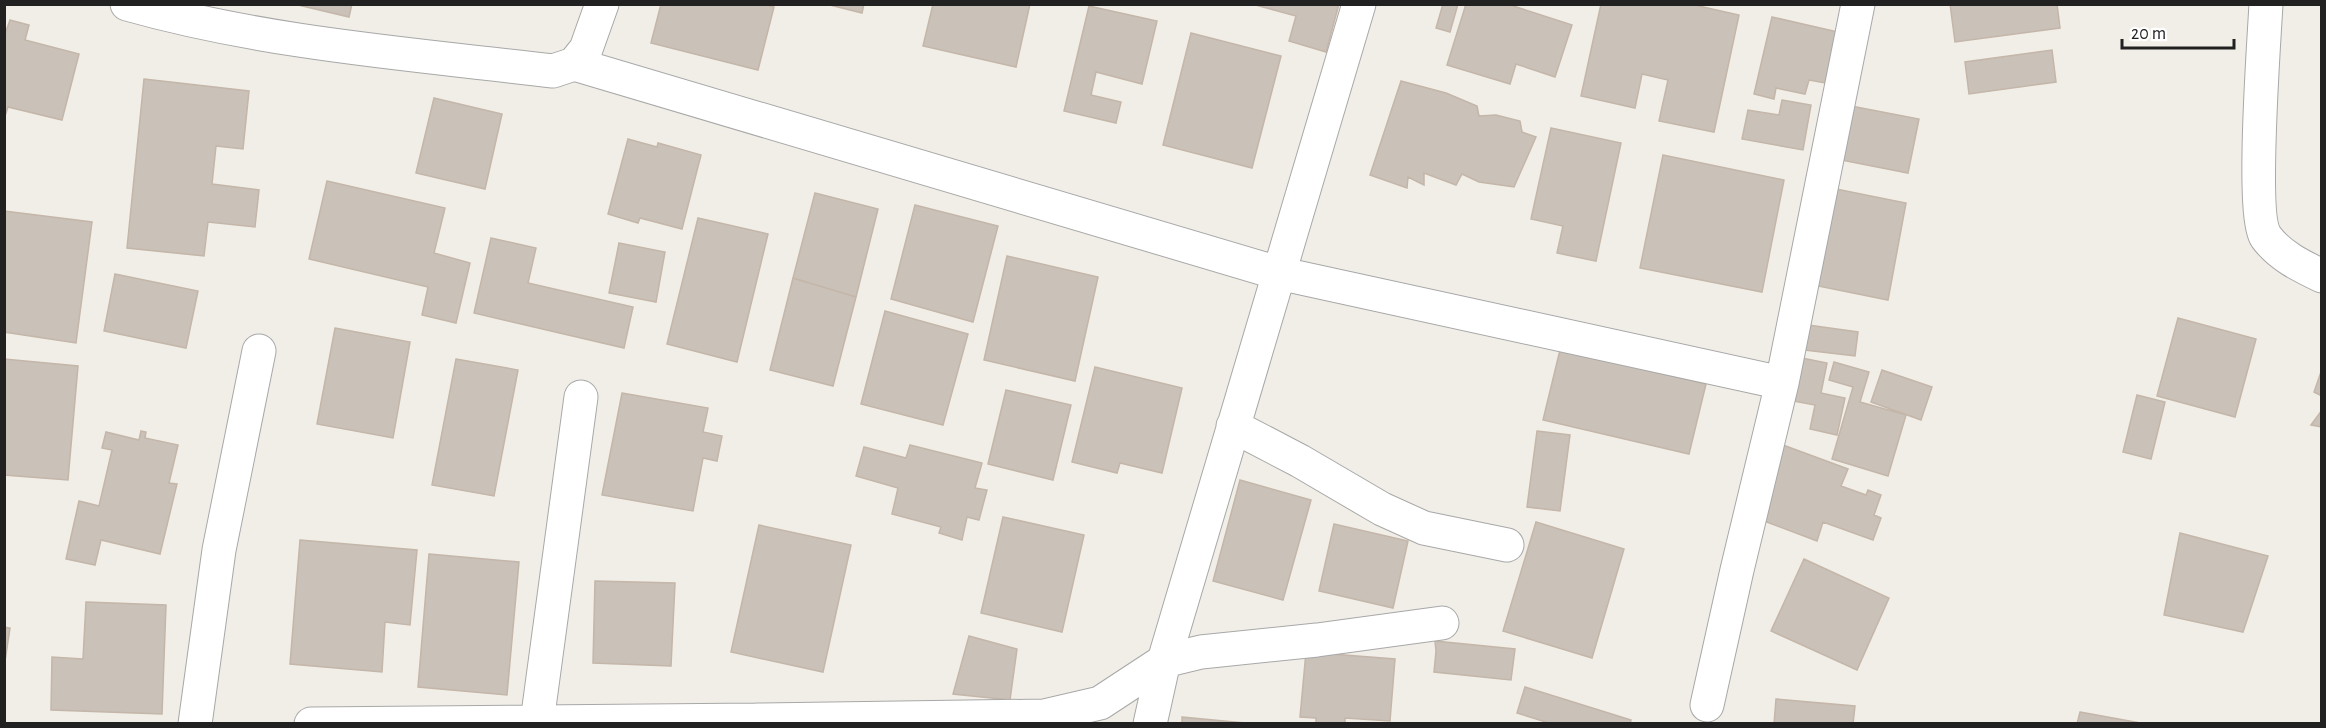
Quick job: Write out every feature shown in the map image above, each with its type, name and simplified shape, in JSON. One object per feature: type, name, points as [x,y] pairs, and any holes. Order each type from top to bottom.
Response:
[{"type":"street","points":[[127,4],[186,21],[314,43],[553,71],[574,64],[586,49],[602,4]]},
{"type":"street","points":[[1150,723],[1164,661],[1359,4]]},
{"type":"street","points":[[1707,705],[1782,383],[1858,4]]},
{"type":"street","points":[[2266,4],[2258,195],[2265,236],[2291,261],[2322,276]]},
{"type":"street","points":[[574,64],[1278,273],[1782,383]]},
{"type":"street","points":[[195,723],[219,550],[259,351]]},
{"type":"street","points":[[537,722],[581,397]]},
{"type":"street","points":[[1233,426],[1300,461],[1382,509],[1424,528],[1507,545]]},
{"type":"street","points":[[311,723],[756,722],[1044,716],[1100,703],[1164,661],[1201,652],[1317,640],[1442,623]]},
{"type":"building","points":[[294,4],[352,4],[349,17]]},
{"type":"building","points":[[661,4],[764,4],[774,7],[758,70],[651,43]]},
{"type":"building","points":[[826,4],[864,4],[862,13]]},
{"type":"building","points":[[933,4],[1030,4],[1016,67],[923,46]]},
{"type":"building","points":[[1252,4],[1339,4],[1326,52],[1289,41],[1296,16]]},
{"type":"building","points":[[1443,4],[1458,4],[1450,32],[1436,28]]},
{"type":"building","points":[[1466,4],[1507,4],[1572,25],[1555,77],[1516,64],[1510,84],[1447,65]]},
{"type":"building","points":[[1601,4],[1690,4],[1739,15],[1714,132],[1659,121],[1668,80],[1642,74],[1635,108],[1581,96]]},
{"type":"building","points":[[1950,4],[2057,4],[2060,28],[1955,42]]},
{"type":"building","points":[[1089,6],[1157,21],[1142,84],[1096,72],[1091,95],[1121,102],[1116,123],[1064,111]]},
{"type":"building","points":[[1772,17],[1838,32],[1825,83],[1809,80],[1805,94],[1776,88],[1774,99],[1754,94]]},
{"type":"building","points":[[10,20],[29,25],[25,40],[79,54],[62,120],[8,107],[4,119],[4,37]]},
{"type":"building","points":[[1191,33],[1281,56],[1252,168],[1163,145]]},
{"type":"building","points":[[2052,50],[2056,82],[1969,94],[1965,62]]},
{"type":"building","points":[[144,79],[249,91],[243,149],[216,146],[212,184],[259,190],[255,227],[208,222],[204,256],[127,248]]},
{"type":"building","points":[[1401,81],[1446,93],[1477,106],[1479,116],[1496,115],[1520,121],[1522,132],[1536,137],[1514,187],[1479,182],[1462,174],[1456,185],[1424,173],[1424,185],[1408,177],[1407,188],[1370,175]]},
{"type":"building","points":[[434,98],[502,114],[485,189],[416,173]]},
{"type":"building","points":[[1782,100],[1811,105],[1803,150],[1742,139],[1748,110],[1779,115]]},
{"type":"building","points":[[1851,106],[1919,119],[1908,173],[1841,160]]},
{"type":"building","points":[[1551,128],[1621,143],[1596,261],[1557,253],[1563,226],[1531,219]]},
{"type":"building","points":[[628,139],[657,147],[658,143],[701,155],[682,229],[640,218],[638,223],[608,214]]},
{"type":"building","points":[[1663,155],[1784,180],[1762,292],[1640,268]]},
{"type":"building","points":[[327,181],[445,208],[434,253],[470,263],[456,323],[422,315],[428,287],[309,259]]},
{"type":"building","points":[[1836,189],[1906,203],[1888,300],[1818,286]]},
{"type":"building","points":[[815,193],[878,209],[856,297],[793,278]]},
{"type":"building","points":[[915,205],[998,226],[973,322],[891,299]]},
{"type":"building","points":[[4,211],[92,222],[76,343],[4,332]]},
{"type":"building","points":[[698,218],[768,234],[737,362],[667,344]]},
{"type":"building","points":[[491,238],[536,248],[528,283],[633,307],[624,348],[474,313]]},
{"type":"building","points":[[619,243],[665,252],[656,302],[609,293]]},
{"type":"building","points":[[1007,256],[1098,277],[1075,381],[984,360]]},
{"type":"building","points":[[115,274],[198,291],[186,348],[104,331]]},
{"type":"building","points":[[793,278],[856,297],[833,386],[770,370]]},
{"type":"building","points":[[885,311],[968,334],[943,425],[861,404]]},
{"type":"building","points":[[2178,318],[2256,339],[2235,417],[2157,396]]},
{"type":"building","points":[[1808,325],[1858,332],[1855,356],[1805,350]]},
{"type":"building","points":[[335,328],[410,342],[393,438],[317,424]]},
{"type":"building","points":[[1560,350],[1706,384],[1689,454],[1543,420]]},
{"type":"building","points":[[1802,358],[1827,363],[1821,393],[1845,398],[1837,435],[1810,429],[1815,405],[1793,401]]},
{"type":"building","points":[[4,359],[78,366],[68,480],[4,475]]},
{"type":"building","points":[[456,359],[518,370],[494,496],[432,485]]},
{"type":"building","points":[[1834,362],[1869,372],[1860,402],[1906,415],[1888,476],[1832,459],[1853,387],[1829,380]]},
{"type":"building","points":[[1095,367],[1182,388],[1162,473],[1120,463],[1117,473],[1072,462]]},
{"type":"building","points":[[2322,369],[2322,396],[2314,392]]},
{"type":"building","points":[[1882,370],[1932,387],[1921,420],[1871,402]]},
{"type":"building","points":[[1006,390],[1071,405],[1053,480],[988,464]]},
{"type":"building","points":[[622,393],[708,408],[703,432],[722,436],[717,461],[703,458],[693,511],[602,495]]},
{"type":"building","points":[[2137,395],[2165,402],[2151,459],[2123,452]]},
{"type":"building","points":[[2322,410],[2322,427],[2311,425]]},
{"type":"building","points":[[141,431],[146,432],[145,438],[178,445],[169,483],[177,484],[160,554],[101,540],[95,565],[66,559],[79,501],[99,506],[112,450],[102,448],[106,432],[139,440]]},
{"type":"building","points":[[1537,431],[1570,435],[1560,511],[1527,507]]},
{"type":"building","points":[[910,445],[982,463],[975,488],[987,490],[979,520],[967,517],[962,540],[939,533],[941,527],[892,514],[898,488],[856,476],[864,447],[906,458]]},
{"type":"building","points":[[1783,445],[1848,469],[1841,486],[1866,495],[1868,490],[1881,495],[1874,515],[1881,518],[1873,540],[1823,522],[1817,541],[1756,518]]},
{"type":"building","points":[[1240,480],[1311,500],[1283,600],[1213,581]]},
{"type":"building","points":[[1003,517],[1084,535],[1062,632],[981,613]]},
{"type":"building","points":[[1536,522],[1624,549],[1592,658],[1503,631]]},
{"type":"building","points":[[1334,524],[1408,541],[1393,608],[1319,591]]},
{"type":"building","points":[[759,525],[851,545],[823,672],[731,652]]},
{"type":"building","points":[[2180,533],[2268,556],[2243,632],[2164,615]]},
{"type":"building","points":[[300,540],[417,550],[410,625],[385,622],[382,672],[290,664]]},
{"type":"building","points":[[429,554],[519,562],[507,695],[418,687]]},
{"type":"building","points":[[1804,559],[1889,598],[1857,670],[1771,631]]},
{"type":"building","points":[[595,581],[675,583],[671,666],[593,663]]},
{"type":"building","points":[[86,602],[166,605],[162,714],[51,710],[52,657],[83,659]]},
{"type":"building","points":[[4,627],[10,628],[4,668]]},
{"type":"building","points":[[969,636],[1017,649],[1010,700],[953,694]]},
{"type":"building","points":[[1435,641],[1515,649],[1511,680],[1434,672]]},
{"type":"building","points":[[1306,652],[1395,659],[1390,721],[1345,718],[1345,724],[1316,724],[1316,718],[1300,717]]},
{"type":"building","points":[[1525,687],[1631,720],[1630,724],[1552,724],[1517,713]]},
{"type":"building","points":[[1776,699],[1855,706],[1853,724],[1774,724]]},
{"type":"building","points":[[2080,712],[2146,724],[2077,724]]},
{"type":"building","points":[[1182,717],[1256,724],[1182,724]]}]
